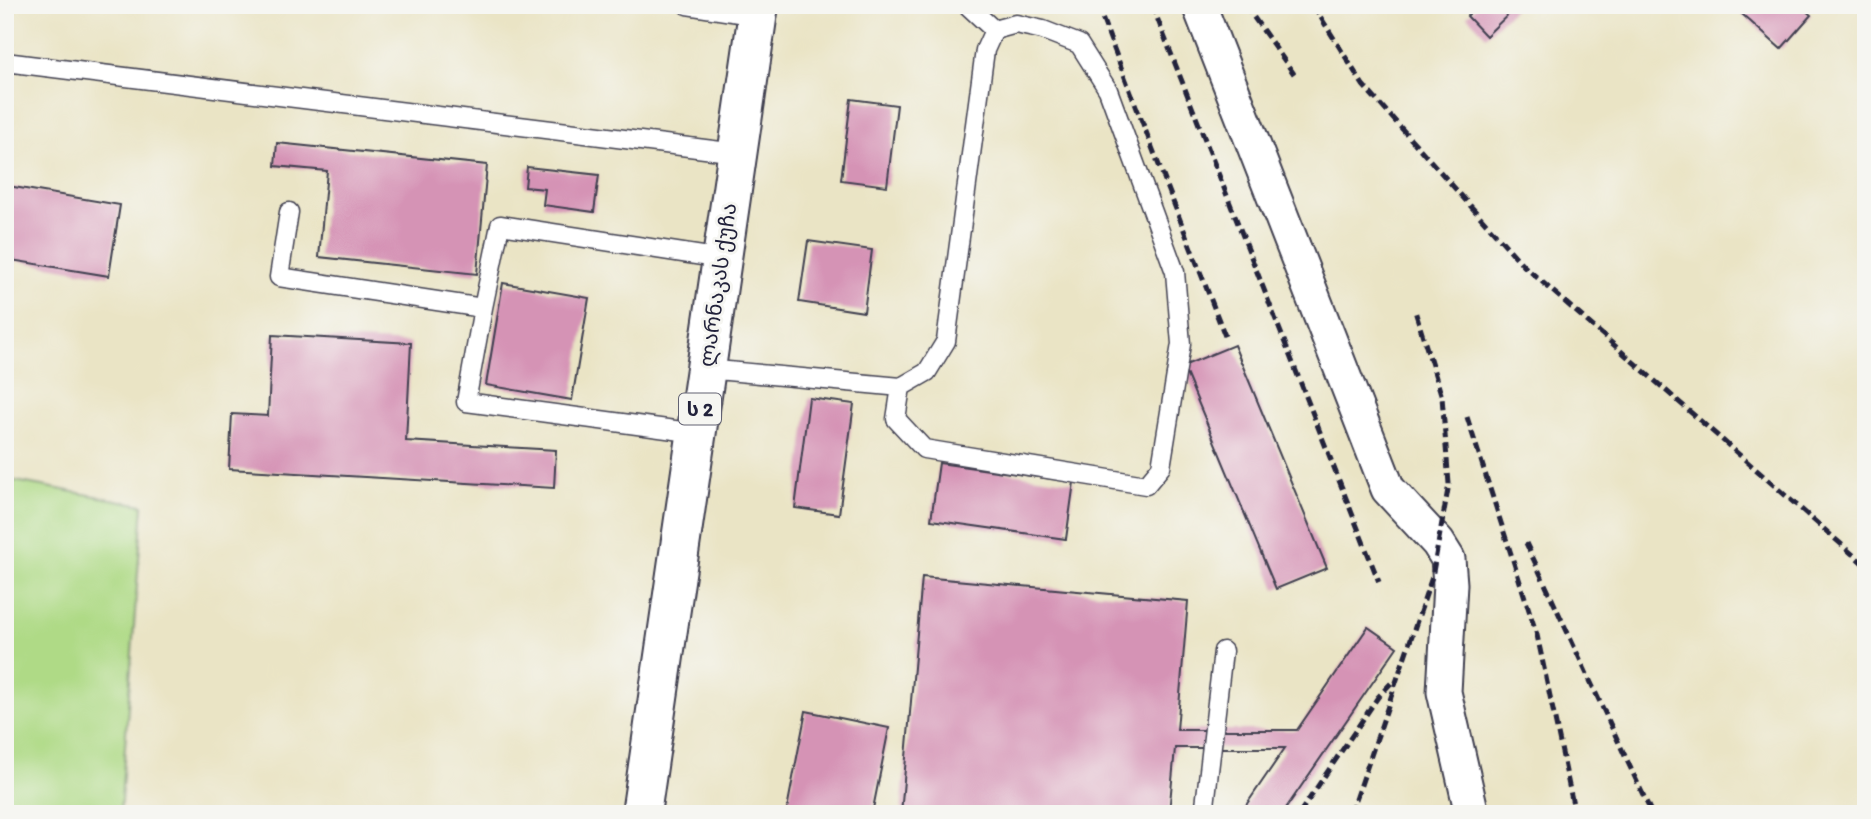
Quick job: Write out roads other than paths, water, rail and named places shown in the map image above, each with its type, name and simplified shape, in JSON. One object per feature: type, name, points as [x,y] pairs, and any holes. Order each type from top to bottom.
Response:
[{"type":"highway","name":"ლარნაკას ქუჩა","points":[[641,814],[759,11]]},
{"type":"street","points":[[1199,5],[1388,489],[1438,543],[1448,559],[1450,584],[1444,692],[1472,814]]},
{"type":"lane","points":[[687,5],[759,11]]},
{"type":"lane","points":[[967,5],[994,30]]},
{"type":"lane","points":[[901,387],[896,419],[924,449],[1146,485],[1161,467],[1181,344],[1175,272],[1108,90],[1079,44],[1044,30],[1016,24],[994,30]]},
{"type":"lane","points":[[706,369],[901,387],[927,372],[946,341],[985,50],[994,30]]},
{"type":"lane","points":[[5,62],[737,153]]},
{"type":"lane","points":[[289,212],[279,277],[483,308]]},
{"type":"lane","points":[[697,433],[466,402],[500,225],[722,259]]},
{"type":"lane","points":[[1204,814],[1223,651]]},
{"type":"railway","points":[[1097,5],[1225,336]]},
{"type":"railway","points":[[1152,5],[1379,582]]},
{"type":"railway","points":[[1245,5],[1294,74]]},
{"type":"railway","points":[[1313,5],[1363,85],[1524,266],[1866,566]]},
{"type":"railway","points":[[1351,814],[1432,577],[1449,484],[1442,397],[1415,311]]},
{"type":"railway","points":[[1467,417],[1537,635],[1575,814]]},
{"type":"railway","points":[[1526,543],[1652,814]]},
{"type":"railway","points":[[1299,814],[1378,697],[1394,680]]}]
